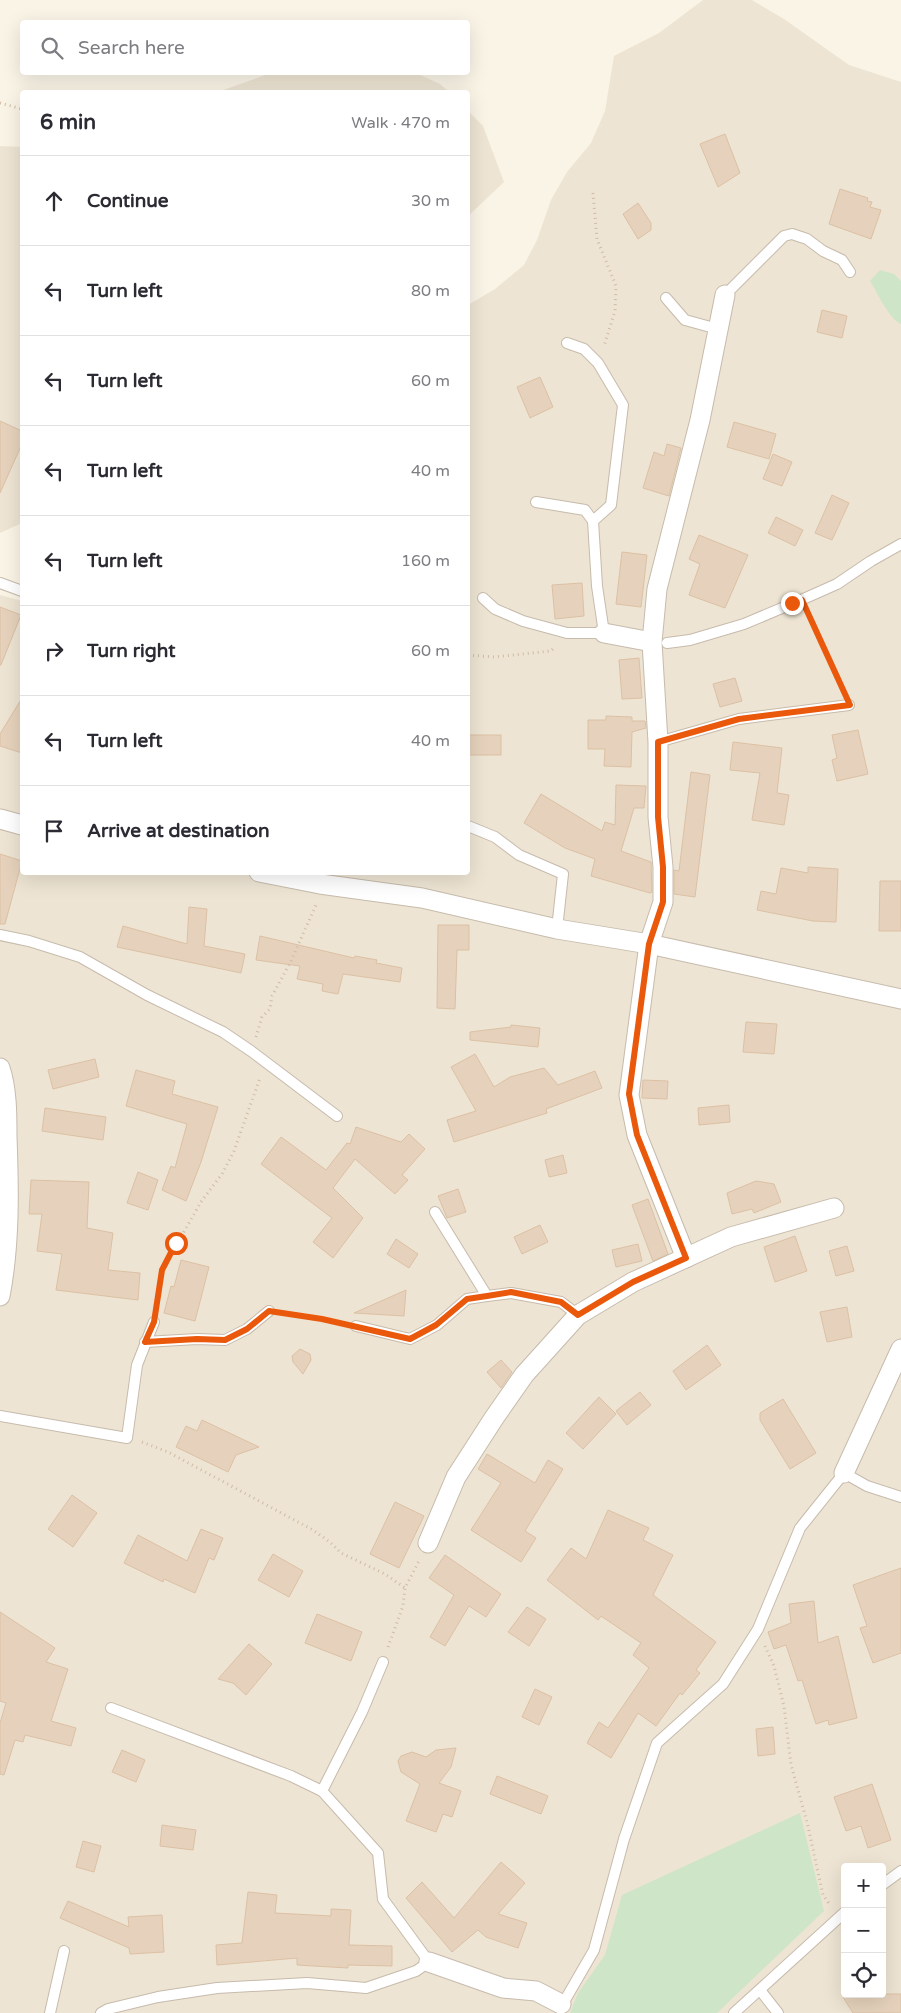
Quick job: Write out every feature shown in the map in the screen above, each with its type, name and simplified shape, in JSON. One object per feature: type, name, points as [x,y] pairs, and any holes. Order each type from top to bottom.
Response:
[{"type":"street","points":[[686,1258],[637,1135],[629,1094],[649,944],[663,902],[663,867],[658,817],[659,642],[657,589],[683,496],[725,295]]},
{"type":"street","points":[[604,633],[659,642]]},
{"type":"street","points":[[0,820],[20,825]]},
{"type":"street","points":[[274,875],[320,884],[422,898],[557,929],[649,944],[901,999]]},
{"type":"street","points":[[0,1296],[9,1185],[1,1074]]},
{"type":"street","points":[[428,1542],[456,1477],[494,1418],[524,1375],[578,1315],[633,1282],[731,1237],[834,1208]]},
{"type":"street","points":[[844,1473],[901,1348]]},
{"type":"street","points":[[429,1962],[503,1988],[536,1992],[560,2008]]},
{"type":"lane","points":[[725,295],[784,236],[792,234],[806,239],[823,251],[842,260],[850,272]]},
{"type":"lane","points":[[666,298],[686,320],[718,329]]},
{"type":"lane","points":[[567,343],[584,350],[598,363],[623,404],[611,505],[593,521]]},
{"type":"lane","points":[[483,598],[495,609],[523,621],[567,633],[604,633],[597,586],[593,521],[585,510],[536,502]]},
{"type":"lane","points":[[659,642],[690,640],[744,624],[837,584],[870,561],[901,544]]},
{"type":"lane","points":[[0,583],[20,590]]},
{"type":"lane","points":[[658,742],[739,719],[850,705]]},
{"type":"lane","points":[[470,827],[495,837],[519,855],[563,874],[557,929]]},
{"type":"lane","points":[[0,935],[29,941],[80,957],[148,995],[222,1032],[251,1050],[336,1116]]},
{"type":"lane","points":[[435,1212],[487,1296]]},
{"type":"lane","points":[[356,1326],[410,1339],[436,1325],[467,1299],[511,1292],[561,1302],[578,1315]]},
{"type":"lane","points":[[145,1342],[197,1339],[225,1340],[247,1329],[269,1311]]},
{"type":"lane","points":[[0,1416],[127,1438],[137,1364],[154,1322]]},
{"type":"lane","points":[[560,2008],[594,1950],[624,1839],[657,1743],[722,1684],[758,1629],[800,1528],[844,1473],[866,1486],[901,1497]]},
{"type":"lane","points":[[322,1792],[362,1712],[383,1662]]},
{"type":"lane","points":[[102,2013],[108,2009],[158,1997],[217,1988],[307,1983],[366,1988],[416,1970],[429,1962],[383,1899],[378,1853],[322,1792],[291,1776],[111,1708]]},
{"type":"lane","points":[[886,1882],[901,1871]]},
{"type":"lane","points":[[734,2013],[841,1915]]},
{"type":"lane","points":[[50,2013],[64,1951]]},
{"type":"lane","points":[[760,1990],[778,2013]]},
{"type":"path","points":[[0,103],[20,109]]},
{"type":"path","points":[[593,192],[597,239],[616,286],[615,311],[598,363]]},
{"type":"path","points":[[802,600],[850,705]]},
{"type":"path","points":[[470,655],[494,657],[551,651],[567,633]]},
{"type":"path","points":[[251,1050],[262,1017],[270,1009],[272,996],[291,961],[316,903],[320,884]]},
{"type":"path","points":[[154,1322],[162,1270],[201,1202],[222,1174],[230,1159],[256,1084],[268,1064]]},
{"type":"path","points":[[269,1311],[356,1326]]},
{"type":"path","points":[[127,1438],[150,1444],[232,1485],[279,1513],[313,1530],[332,1543],[341,1553],[385,1574],[405,1588]]},
{"type":"path","points":[[383,1662],[402,1606],[405,1588],[428,1542]]},
{"type":"path","points":[[758,1629],[774,1666],[784,1706],[791,1765],[807,1822],[822,1895],[841,1913]]},
{"type":"shaded area","points":[[703,0],[752,0],[784,19],[849,65],[901,82],[901,2013],[0,2013],[0,595],[20,600],[20,875],[470,875],[470,304],[495,289],[524,265],[537,240],[551,200],[567,172],[591,143],[605,111],[614,56],[659,33]]},
{"type":"shaded area","points":[[265,75],[420,75],[440,84],[447,90],[224,90]]},
{"type":"shaded area","points":[[470,113],[483,126],[504,182],[470,214]]},
{"type":"shaded area","points":[[0,146],[20,147],[20,524],[0,533]]},
{"type":"green space","points":[[880,270],[894,274],[901,281],[901,324],[892,317],[870,281]]},
{"type":"green space","points":[[800,1813],[824,1911],[717,2013],[570,2013],[578,1993],[605,1955],[622,1895]]},
{"type":"building","points":[[725,134],[740,173],[718,187],[700,144]]},
{"type":"building","points":[[840,189],[868,198],[867,201],[872,202],[870,207],[881,210],[871,239],[829,224]]},
{"type":"building","points":[[638,203],[651,223],[651,230],[638,239],[623,214]]},
{"type":"building","points":[[822,310],[847,316],[842,338],[817,332]]},
{"type":"building","points":[[540,377],[553,407],[530,418],[517,387]]},
{"type":"building","points":[[0,421],[20,430],[20,448],[0,493]]},
{"type":"building","points":[[734,422],[776,434],[769,459],[727,447]]},
{"type":"building","points":[[667,444],[681,448],[669,496],[643,488],[654,452],[664,456]]},
{"type":"building","points":[[773,454],[792,462],[782,486],[763,479]]},
{"type":"building","points":[[832,495],[849,503],[832,540],[815,533]]},
{"type":"building","points":[[776,517],[803,530],[795,546],[768,533]]},
{"type":"building","points":[[699,535],[748,555],[725,608],[689,595],[700,564],[689,559]]},
{"type":"building","points":[[622,552],[647,555],[641,607],[616,604]]},
{"type":"building","points":[[582,583],[584,616],[555,619],[552,585]]},
{"type":"building","points":[[0,607],[20,615],[20,618],[0,665]]},
{"type":"building","points":[[639,658],[642,698],[622,699],[619,660]]},
{"type":"building","points":[[735,678],[742,701],[720,707],[713,684]]},
{"type":"building","points":[[20,701],[20,752],[0,746],[0,734]]},
{"type":"building","points":[[606,716],[632,717],[632,721],[645,721],[646,728],[632,732],[631,767],[604,766],[605,749],[588,749],[588,720],[606,720]]},
{"type":"building","points":[[858,730],[868,774],[837,781],[832,760],[837,758],[832,735]]},
{"type":"building","points":[[470,735],[501,735],[501,755],[470,755]]},
{"type":"building","points":[[733,742],[782,748],[777,793],[789,795],[784,825],[752,820],[760,773],[730,770]]},
{"type":"building","points":[[691,772],[710,775],[695,897],[674,894],[674,870],[679,871]]},
{"type":"building","points":[[616,785],[646,786],[644,808],[634,808],[621,851],[651,862],[652,892],[650,893],[591,876],[595,859],[565,848],[524,823],[541,794],[602,831],[605,822],[615,825]]},
{"type":"building","points":[[0,854],[20,860],[20,868],[5,924],[0,924]]},
{"type":"building","points":[[808,867],[838,869],[836,922],[813,921],[757,910],[761,891],[776,894],[781,868],[808,873]]},
{"type":"building","points":[[880,881],[901,881],[901,931],[879,931]]},
{"type":"building","points":[[189,907],[207,909],[204,946],[245,954],[241,973],[117,947],[123,926],[187,944]]},
{"type":"building","points":[[438,925],[469,925],[469,950],[457,950],[455,1009],[437,1008]]},
{"type":"building","points":[[260,936],[354,958],[355,956],[377,960],[376,963],[402,968],[400,982],[343,974],[338,994],[322,991],[323,984],[297,979],[300,966],[256,960]]},
{"type":"building","points":[[746,1022],[777,1024],[774,1054],[743,1052]]},
{"type":"building","points":[[511,1025],[540,1028],[538,1047],[470,1040],[470,1032],[511,1027]]},
{"type":"building","points":[[475,1054],[494,1087],[510,1077],[544,1068],[558,1085],[595,1071],[602,1088],[546,1109],[547,1113],[454,1142],[447,1120],[476,1111],[451,1067]]},
{"type":"building","points":[[95,1059],[99,1077],[53,1089],[48,1070]]},
{"type":"building","points":[[136,1070],[175,1081],[172,1094],[218,1107],[201,1162],[186,1201],[162,1190],[171,1166],[175,1168],[187,1124],[126,1106]]},
{"type":"building","points":[[643,1080],[668,1081],[667,1099],[642,1098]]},
{"type":"building","points":[[729,1105],[730,1122],[699,1125],[698,1108]]},
{"type":"building","points":[[45,1108],[106,1117],[103,1140],[42,1131]]},
{"type":"building","points":[[356,1127],[401,1142],[409,1134],[425,1149],[402,1175],[408,1180],[395,1194],[355,1159],[333,1188],[363,1218],[333,1258],[313,1242],[332,1218],[261,1164],[281,1137],[326,1170],[347,1143],[350,1144]]},
{"type":"building","points":[[563,1155],[567,1173],[549,1177],[545,1160]]},
{"type":"building","points":[[138,1172],[158,1180],[148,1210],[127,1203]]},
{"type":"building","points":[[31,1180],[89,1182],[87,1228],[113,1233],[108,1270],[140,1273],[138,1300],[56,1290],[62,1254],[37,1251],[42,1214],[29,1214]]},
{"type":"building","points":[[756,1181],[774,1184],[781,1202],[754,1213],[752,1209],[732,1214],[727,1193]]},
{"type":"building","points":[[458,1189],[466,1212],[447,1218],[438,1196]]},
{"type":"building","points":[[648,1199],[668,1254],[653,1261],[632,1205]]},
{"type":"building","points":[[540,1225],[548,1242],[522,1254],[514,1237]]},
{"type":"building","points":[[795,1236],[807,1271],[775,1282],[764,1247]]},
{"type":"building","points":[[396,1239],[418,1254],[409,1268],[387,1254]]},
{"type":"building","points":[[638,1244],[642,1261],[616,1267],[612,1250]]},
{"type":"building","points":[[847,1246],[854,1271],[836,1276],[829,1251]]},
{"type":"building","points":[[181,1260],[209,1267],[195,1321],[164,1313],[171,1286],[174,1287]]},
{"type":"building","points":[[406,1290],[404,1316],[354,1313]]},
{"type":"building","points":[[847,1307],[852,1337],[827,1342],[820,1312]]},
{"type":"building","points":[[707,1345],[721,1365],[686,1390],[673,1371]]},
{"type":"building","points":[[300,1349],[310,1354],[311,1360],[303,1374],[293,1362],[292,1356]]},
{"type":"building","points":[[501,1360],[512,1372],[501,1388],[487,1372]]},
{"type":"building","points":[[640,1392],[651,1405],[627,1425],[616,1411]]},
{"type":"building","points":[[599,1397],[616,1414],[583,1449],[566,1433]]},
{"type":"building","points":[[783,1399],[816,1453],[790,1469],[760,1420],[760,1413]]},
{"type":"building","points":[[202,1420],[259,1447],[236,1455],[228,1472],[176,1447],[186,1426],[197,1431]]},
{"type":"building","points":[[487,1454],[535,1483],[548,1460],[563,1469],[525,1531],[536,1538],[521,1562],[471,1530],[501,1483],[478,1469]]},
{"type":"building","points":[[72,1495],[97,1513],[73,1547],[48,1529]]},
{"type":"building","points":[[395,1502],[424,1516],[399,1568],[370,1554]]},
{"type":"building","points":[[608,1510],[649,1528],[643,1540],[673,1555],[653,1595],[716,1642],[696,1670],[700,1673],[682,1695],[680,1693],[656,1726],[638,1713],[611,1758],[587,1743],[599,1722],[608,1728],[649,1668],[633,1655],[641,1643],[601,1616],[598,1620],[547,1580],[571,1548],[586,1559]]},
{"type":"building","points":[[201,1529],[223,1538],[214,1560],[209,1558],[195,1593],[164,1579],[163,1582],[124,1563],[138,1535],[187,1561]]},
{"type":"building","points":[[273,1554],[303,1571],[289,1597],[258,1580]]},
{"type":"building","points":[[445,1555],[501,1594],[486,1617],[469,1606],[445,1646],[430,1637],[454,1595],[429,1578]]},
{"type":"building","points":[[901,1568],[901,1653],[873,1663],[860,1628],[867,1626],[853,1585]]},
{"type":"building","points":[[814,1601],[818,1643],[838,1636],[857,1718],[829,1725],[828,1720],[816,1724],[802,1680],[798,1681],[786,1645],[774,1649],[768,1632],[791,1623],[789,1604]]},
{"type":"building","points":[[527,1607],[546,1619],[529,1646],[508,1632]]},
{"type":"building","points":[[0,1612],[55,1648],[46,1662],[68,1669],[51,1721],[76,1728],[71,1746],[25,1735],[23,1742],[15,1740],[4,1775],[0,1774],[0,1723],[6,1703],[0,1701]]},
{"type":"building","points":[[317,1614],[362,1632],[351,1661],[305,1643]]},
{"type":"building","points":[[249,1644],[272,1664],[246,1695],[233,1683],[218,1679]]},
{"type":"building","points":[[535,1689],[552,1697],[539,1725],[522,1717]]},
{"type":"building","points":[[773,1727],[775,1754],[758,1756],[756,1729]]},
{"type":"building","points":[[456,1748],[451,1767],[439,1783],[461,1791],[452,1817],[443,1814],[436,1832],[406,1821],[420,1784],[401,1772],[398,1761],[401,1756],[412,1752],[426,1757],[436,1750]]},
{"type":"building","points":[[122,1750],[145,1760],[136,1782],[112,1772]]},
{"type":"building","points":[[497,1776],[548,1796],[541,1814],[490,1794]]},
{"type":"building","points":[[872,1784],[891,1840],[868,1848],[861,1826],[846,1831],[834,1797]]},
{"type":"building","points":[[162,1825],[196,1830],[193,1850],[160,1846]]},
{"type":"building","points":[[83,1841],[101,1846],[94,1872],[76,1867]]},
{"type":"building","points":[[501,1862],[525,1883],[498,1914],[527,1923],[518,1948],[486,1937],[478,1930],[452,1952],[406,1898],[422,1882],[454,1918]]},
{"type":"building","points":[[248,1892],[277,1895],[275,1913],[331,1916],[331,1909],[351,1910],[349,1945],[392,1946],[392,1966],[348,1965],[348,1968],[297,1965],[297,1958],[217,1965],[216,1945],[242,1943]]},
{"type":"building","points":[[68,1901],[129,1927],[128,1917],[162,1915],[164,1952],[130,1954],[129,1948],[60,1918]]},
{"type":"building","points":[[886,1994],[901,1994],[901,2013],[853,2013],[844,1998],[886,1998]]},
{"type":"route","points":[[176,1243],[162,1270],[161,1287],[154,1322],[145,1342],[197,1339],[225,1340],[247,1329],[269,1311],[322,1319],[410,1339],[436,1325],[467,1299],[511,1292],[561,1302],[578,1315],[633,1282],[686,1258],[637,1135],[629,1094],[649,944],[663,902],[663,867],[658,817],[658,742],[676,735],[702,730],[739,719],[819,707],[850,705],[802,600],[792,603]]}]
